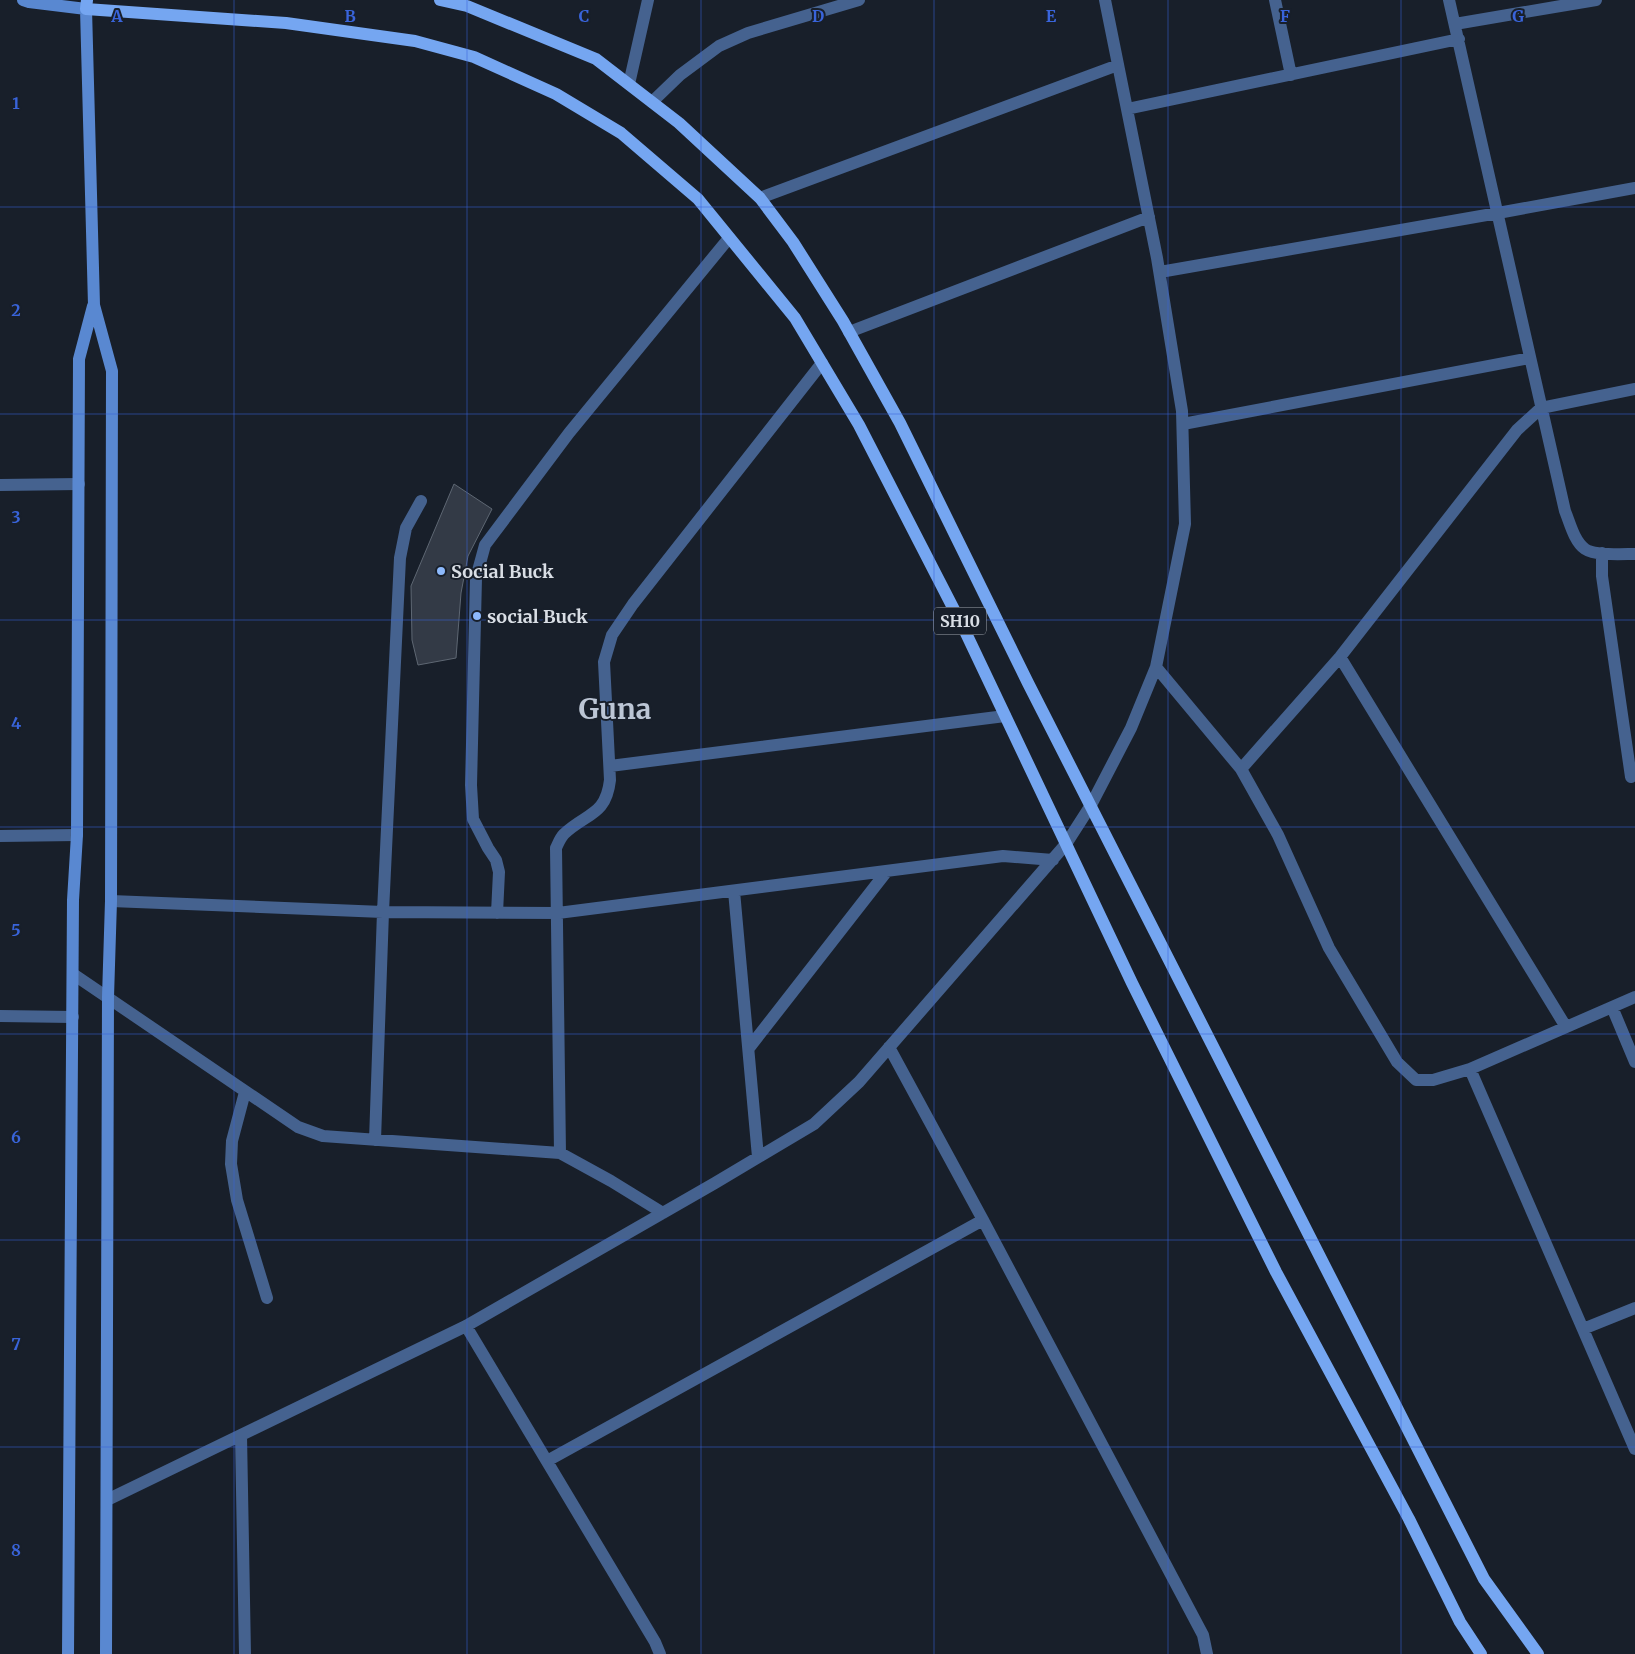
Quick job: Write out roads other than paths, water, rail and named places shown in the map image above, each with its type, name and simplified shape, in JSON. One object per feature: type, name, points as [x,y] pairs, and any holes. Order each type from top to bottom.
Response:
[{"type":"main road","points":[[23,0],[29,2],[87,5],[94,305],[112,371],[106,1654]]},
{"type":"main road","name":"SH10","points":[[440,0],[467,6],[596,59],[679,122],[760,198],[793,242],[849,332],[900,423],[1245,1112],[1484,1579],[1538,1654]]},
{"type":"main road","name":"SH10","points":[[87,5],[286,23],[415,41],[474,57],[556,94],[621,133],[698,199],[795,318],[864,434],[964,630],[1132,983],[1276,1272],[1409,1519],[1460,1622],[1481,1654]]},
{"type":"main road","points":[[68,1654],[73,900],[78,835],[79,358],[94,305]]},
{"type":"street","points":[[629,84],[648,0]]},
{"type":"street","points":[[652,102],[680,76],[719,46],[748,33],[859,0]]},
{"type":"street","points":[[107,1500],[466,1326],[814,1124],[859,1082],[1066,844],[1090,805],[1131,728],[1156,667],[1185,524],[1182,411],[1160,272],[1105,0]]},
{"type":"street","points":[[1275,0],[1291,75]]},
{"type":"street","points":[[1449,0],[1566,511],[1574,534],[1585,549],[1602,554],[1635,554]]},
{"type":"street","points":[[1455,24],[1596,0]]},
{"type":"street","points":[[1127,109],[1459,39]]},
{"type":"street","points":[[760,198],[1118,65]]},
{"type":"street","points":[[1160,272],[1635,188]]},
{"type":"street","points":[[849,332],[1149,217]]},
{"type":"street","points":[[497,913],[499,872],[496,860],[473,819],[471,785],[476,578],[485,545],[569,433],[729,238]]},
{"type":"street","points":[[1182,424],[1530,358]]},
{"type":"street","points":[[560,1153],[556,848],[562,835],[601,808],[609,792],[610,766],[604,662],[612,635],[633,604],[822,363]]},
{"type":"street","points":[[1241,769],[1340,657],[1517,430],[1541,408],[1635,389]]},
{"type":"street","points":[[0,485],[78,484]]},
{"type":"street","points":[[375,1140],[383,912],[400,558],[406,528],[421,501]]},
{"type":"street","points":[[1602,554],[1602,576],[1630,777]]},
{"type":"street","points":[[1340,657],[1566,1027]]},
{"type":"street","points":[[1156,667],[1241,769],[1278,835],[1329,948],[1397,1062],[1416,1080],[1433,1080],[1470,1069],[1635,997]]},
{"type":"street","points":[[610,766],[1005,716]]},
{"type":"street","points":[[0,836],[78,835]]},
{"type":"street","points":[[111,902],[383,912],[558,913],[1003,856],[1053,860]]},
{"type":"street","points":[[749,1048],[887,871]]},
{"type":"street","points":[[734,890],[758,1157]]},
{"type":"street","points":[[73,974],[298,1127],[323,1136],[560,1153],[663,1213]]},
{"type":"street","points":[[1612,1007],[1635,1062]]},
{"type":"street","points":[[0,1016],[73,1017]]},
{"type":"street","points":[[890,1047],[1203,1635],[1207,1654]]},
{"type":"street","points":[[1470,1069],[1635,1449]]},
{"type":"street","points":[[245,1092],[232,1141],[231,1164],[237,1200],[267,1298]]},
{"type":"street","points":[[547,1461],[983,1220]]},
{"type":"street","points":[[1583,1329],[1635,1308]]},
{"type":"street","points":[[466,1326],[655,1642],[660,1654]]},
{"type":"street","points":[[241,1435],[244,1654]]},
{"type":"place","name":"Social Buck","points":[[441,571]]},
{"type":"place","name":"social Buck","points":[[477,616]]},
{"type":"district","name":"Guna","points":[[615,709]]}]
